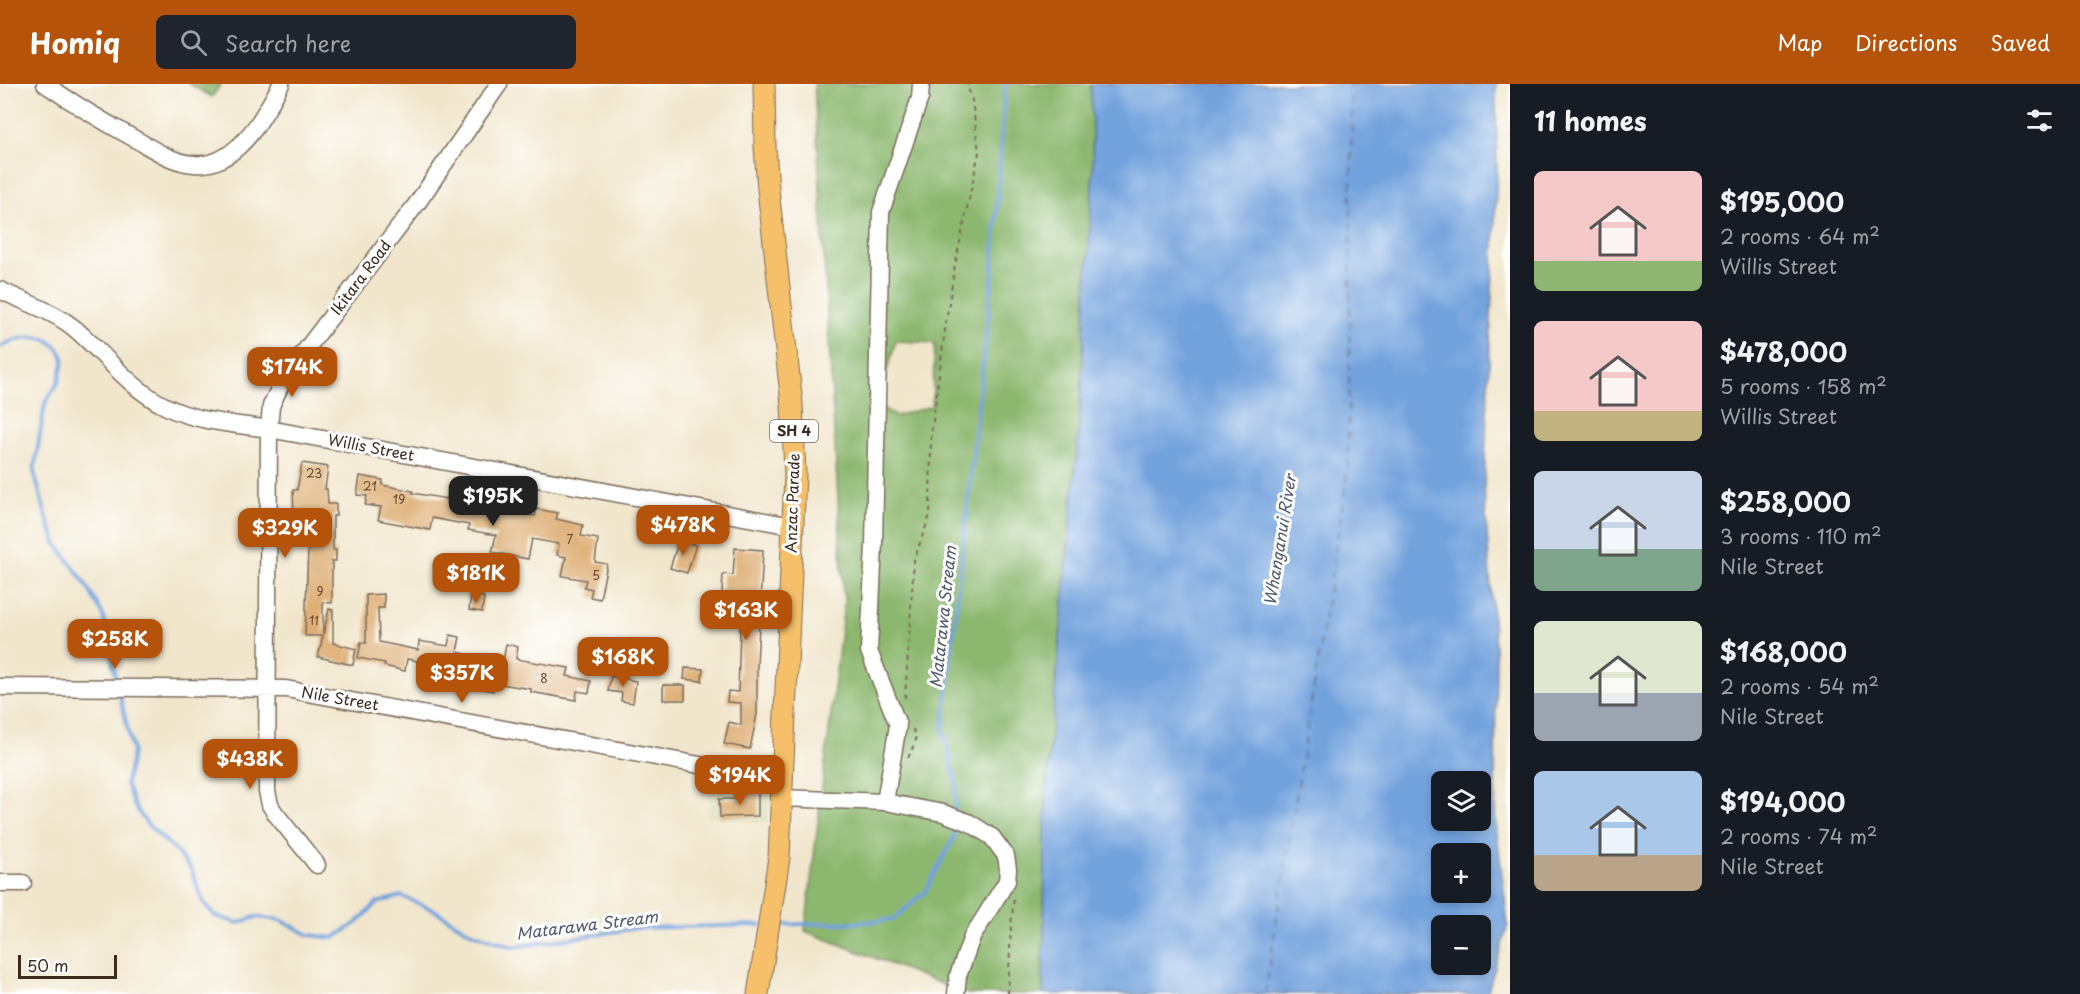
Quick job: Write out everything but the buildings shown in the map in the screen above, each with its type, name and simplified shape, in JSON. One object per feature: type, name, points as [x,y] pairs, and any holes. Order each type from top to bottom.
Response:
[{"type":"main road","name":"Anzac Parade","points":[[758,994],[779,858],[795,474],[793,413],[768,189],[764,84]]},
{"type":"street","points":[[45,84],[83,110],[151,148],[194,165],[219,160],[236,150],[261,118],[281,84]]},
{"type":"street","name":"Ikitara Road","points":[[317,865],[275,813],[268,798],[267,688],[271,406],[283,380],[418,202],[499,84]]},
{"type":"street","points":[[885,802],[898,725],[869,651],[874,534],[881,212],[920,98],[921,84]]},
{"type":"street","points":[[0,290],[74,328],[135,386],[165,406],[196,417],[269,429]]},
{"type":"street","name":"Willis Street","points":[[269,429],[792,526]]},
{"type":"street","name":"Nile Street","points":[[0,687],[267,688],[308,692],[781,789],[885,802],[943,813],[970,823],[992,837],[1006,856],[1008,869],[1007,881],[972,937],[964,955],[956,994]]},
{"type":"street","points":[[0,883],[23,883]]},
{"type":"path","points":[[907,706],[904,694],[915,560],[930,515],[931,436],[954,265],[979,152],[972,100],[966,84]]},
{"type":"path","points":[[908,759],[916,740],[913,729]]},
{"type":"shaded area","points":[[710,786],[764,794],[770,802],[767,823],[707,817]]},
{"type":"green space","points":[[189,84],[221,84],[212,97]]},
{"type":"green space","points":[[814,84],[1091,84],[1093,168],[1079,428],[1046,792],[1043,994],[967,994],[805,931],[844,604]],"holes":[[[896,341],[935,343],[932,406],[896,416],[877,405]]]},
{"type":"water","name":"Whanganui River","points":[[1091,84],[1496,84],[1497,172],[1484,489],[1496,661],[1495,815],[1508,925],[1487,994],[1043,994],[1046,792],[1079,428],[1093,168]]},
{"type":"waterway","name":"Matarawa Stream","points":[[955,811],[956,783],[943,730],[992,280],[1005,84]]},
{"type":"waterway","name":"Matarawa Stream","points":[[0,347],[21,339],[43,339],[56,346],[64,359],[58,383],[45,403],[34,472],[56,543],[85,583],[103,615],[117,685]]},
{"type":"waterway","name":"Matarawa Stream","points":[[119,692],[133,752],[126,783],[134,805],[147,824],[174,849],[191,869],[203,902],[215,916],[238,923],[256,917],[281,920],[309,935],[334,938],[358,922],[377,903],[401,896],[434,910],[472,933],[513,947],[638,928],[761,925]]},
{"type":"waterway","name":"Matarawa Stream","points":[[774,925],[894,919],[925,892],[954,837],[955,822]]},
{"type":"ferry route","points":[[1265,994],[1348,470],[1352,108],[1350,84]]}]
